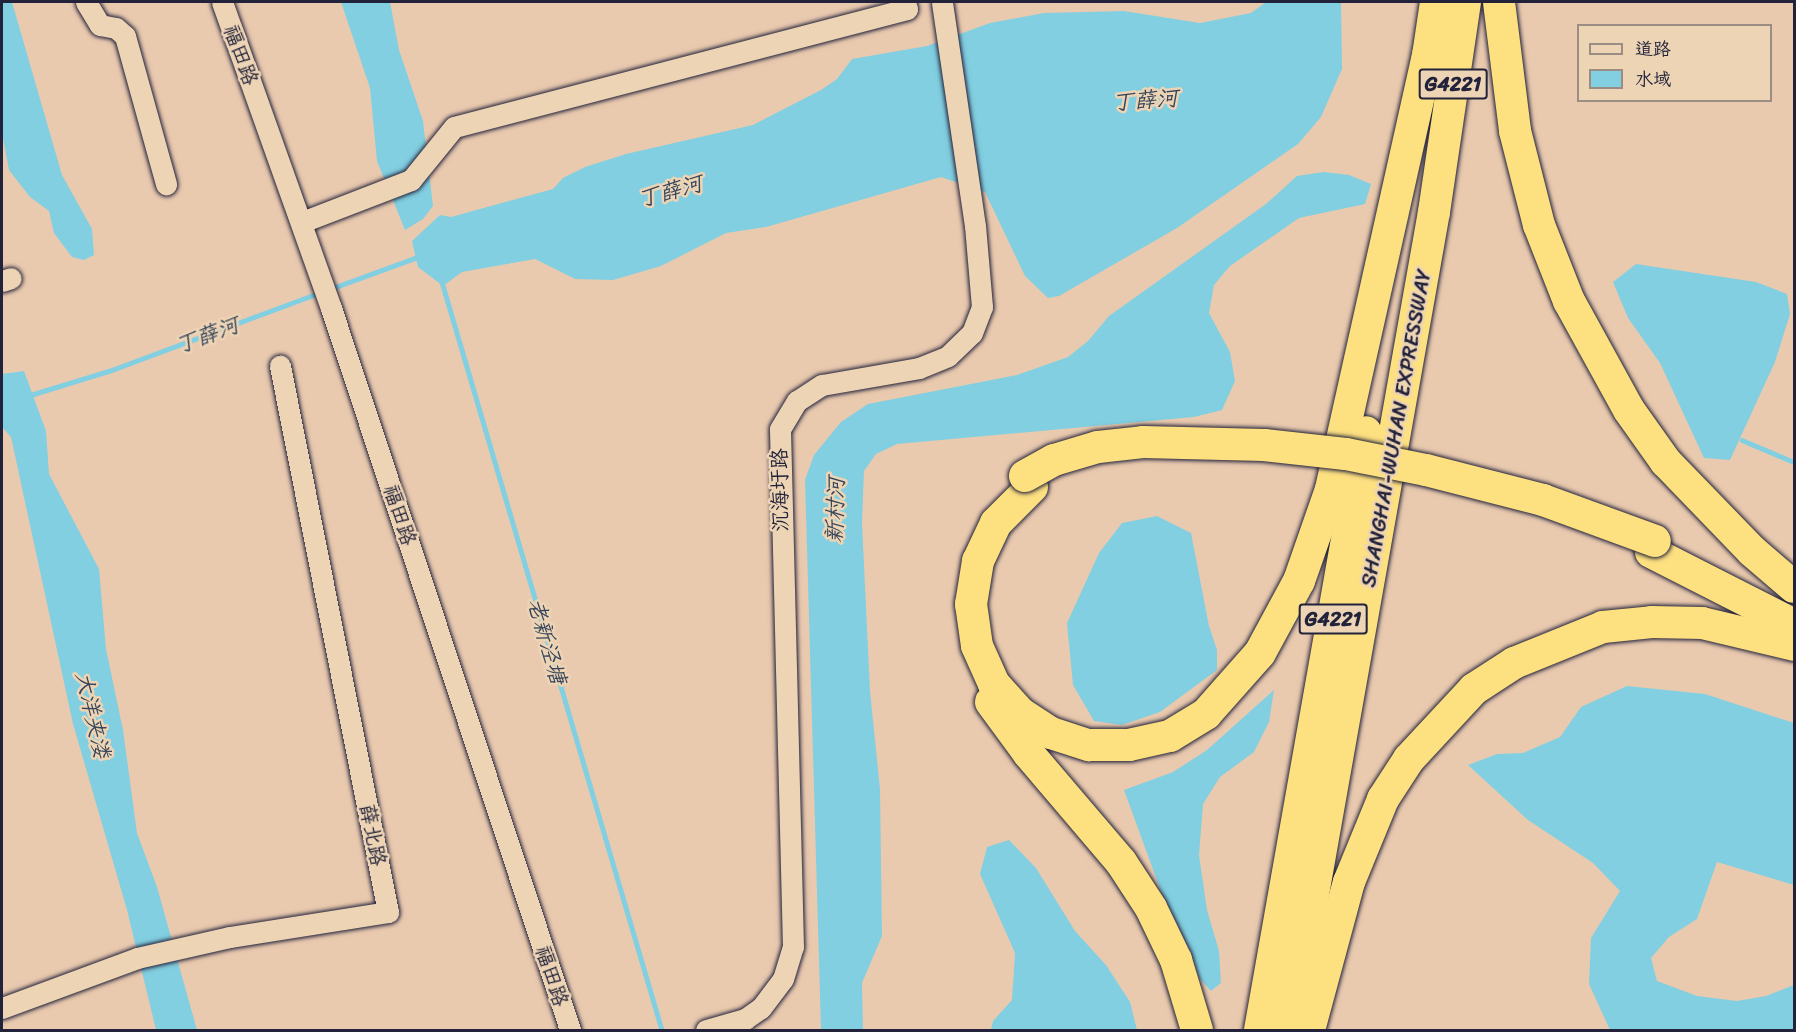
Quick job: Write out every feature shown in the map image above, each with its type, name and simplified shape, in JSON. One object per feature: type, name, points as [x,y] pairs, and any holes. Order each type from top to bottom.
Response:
[{"type":"highway","name":"SHANGHAI-WUHAN EXPRESSWAY","points":[[1427,166],[1429,50],[1436,2]]},
{"type":"highway","name":"SHANGHAI-WUHAN EXPRESSWAY","points":[[1260,1030],[1427,166],[1465,2]]},
{"type":"highway","points":[[1499,2],[1505,71],[1528,188],[1539,225],[1569,301],[1597,357],[1660,454],[1709,509],[1794,587]]},
{"type":"highway","points":[[1028,481],[996,523],[978,561],[971,604],[977,646],[994,684],[1028,718],[1051,733],[1089,745],[1129,745],[1170,736],[1206,714],[1260,653],[1299,581],[1331,489],[1429,50]]},
{"type":"highway","name":"SHANGHAI-WUHAN EXPRESSWAY","points":[[1289,1030],[1419,210]]},
{"type":"highway","points":[[1197,1030],[1176,960],[1151,908],[1121,862],[1005,724],[964,650],[958,606],[964,560],[983,516],[1028,481],[1100,459],[1143,454],[1262,457],[1424,482],[1541,512],[1653,547],[1794,612]]},
{"type":"highway","points":[[1653,547],[1794,625]]},
{"type":"highway","points":[[1309,1030],[1345,893],[1383,799],[1409,759],[1474,689],[1514,663],[1603,627],[1652,622],[1702,623],[1794,645]]},
{"type":"street","points":[[86,2],[100,25],[116,28],[126,36],[166,184]]},
{"type":"street","name":"福田路","points":[[222,2],[332,308],[570,1030]]},
{"type":"street","points":[[302,222],[411,180],[454,127],[907,9],[905,2]]},
{"type":"street","name":"沉海圩路","points":[[706,1030],[745,1019],[761,1008],[783,979],[793,947],[780,429],[797,401],[822,385],[934,364],[962,345],[978,321],[981,307],[975,226],[944,10]]},
{"type":"street","name":"薛北路","points":[[2,1008],[137,958],[230,937],[388,912],[280,366]]},
{"type":"water","points":[[2,2],[12,2],[62,175],[92,229],[94,255],[84,260],[72,257],[54,233],[49,211],[30,197],[9,170],[2,133]]},
{"type":"water","points":[[341,2],[390,2],[399,50],[423,121],[433,206],[423,219],[405,230],[377,161],[370,88]]},
{"type":"water","points":[[1266,2],[1341,2],[1342,69],[1321,117],[1298,144],[1177,228],[1059,296],[1048,298],[1025,276],[985,192],[941,177],[766,227],[726,233],[661,266],[613,280],[575,279],[535,259],[462,272],[443,286],[418,267],[412,241],[440,215],[451,217],[553,189],[563,178],[585,167],[626,154],[753,125],[821,90],[837,79],[852,59],[927,46],[990,23],[1044,13],[1124,11],[1200,23],[1251,13]]},
{"type":"water","name":"新村河","points":[[1324,172],[1349,175],[1371,184],[1365,204],[1299,218],[1230,266],[1214,285],[1209,313],[1230,352],[1235,381],[1222,410],[1194,417],[897,444],[876,454],[864,471],[862,523],[870,691],[880,789],[882,936],[862,983],[863,1030],[821,1030],[805,480],[814,455],[841,422],[868,404],[1017,375],[1068,357],[1088,341],[1109,316],[1266,204],[1297,176]]},
{"type":"water","points":[[1636,264],[1756,282],[1787,294],[1790,314],[1775,362],[1730,460],[1704,458],[1660,363],[1628,318],[1613,282]]},
{"type":"water","name":"大洋夹溇","points":[[24,371],[46,431],[49,474],[99,569],[106,649],[123,730],[137,833],[157,887],[197,1030],[156,1030],[127,910],[73,724],[11,437],[2,427],[2,374]]},
{"type":"water","points":[[1157,516],[1191,533],[1209,626],[1217,650],[1217,670],[1160,712],[1122,725],[1094,721],[1073,685],[1067,623],[1099,553],[1122,523]]},
{"type":"water","points":[[1627,686],[1705,694],[1794,723],[1794,885],[1717,862],[1697,919],[1669,937],[1651,958],[1657,981],[1697,996],[1737,1001],[1766,996],[1794,985],[1794,1030],[1610,1030],[1589,984],[1591,938],[1620,891],[1593,863],[1528,820],[1468,765],[1497,754],[1523,753],[1560,737],[1581,707]]},
{"type":"water","points":[[1274,690],[1269,722],[1254,752],[1220,777],[1203,804],[1199,855],[1207,910],[1219,951],[1221,983],[1211,991],[1200,979],[1166,905],[1124,790],[1173,772],[1207,750]]},
{"type":"water","points":[[1009,840],[1036,868],[1075,931],[1106,965],[1130,1002],[1137,1030],[991,1030],[993,1021],[1012,1000],[1015,953],[980,874],[987,847]]},
{"type":"waterway","name":"丁薛河","points":[[330,289],[420,256]]},
{"type":"waterway","name":"老新泾塘","points":[[442,282],[662,1030]]},
{"type":"waterway","name":"丁薛河","points":[[27,396],[109,371],[319,293]]},
{"type":"waterway","points":[[1742,440],[1794,462]]}]
